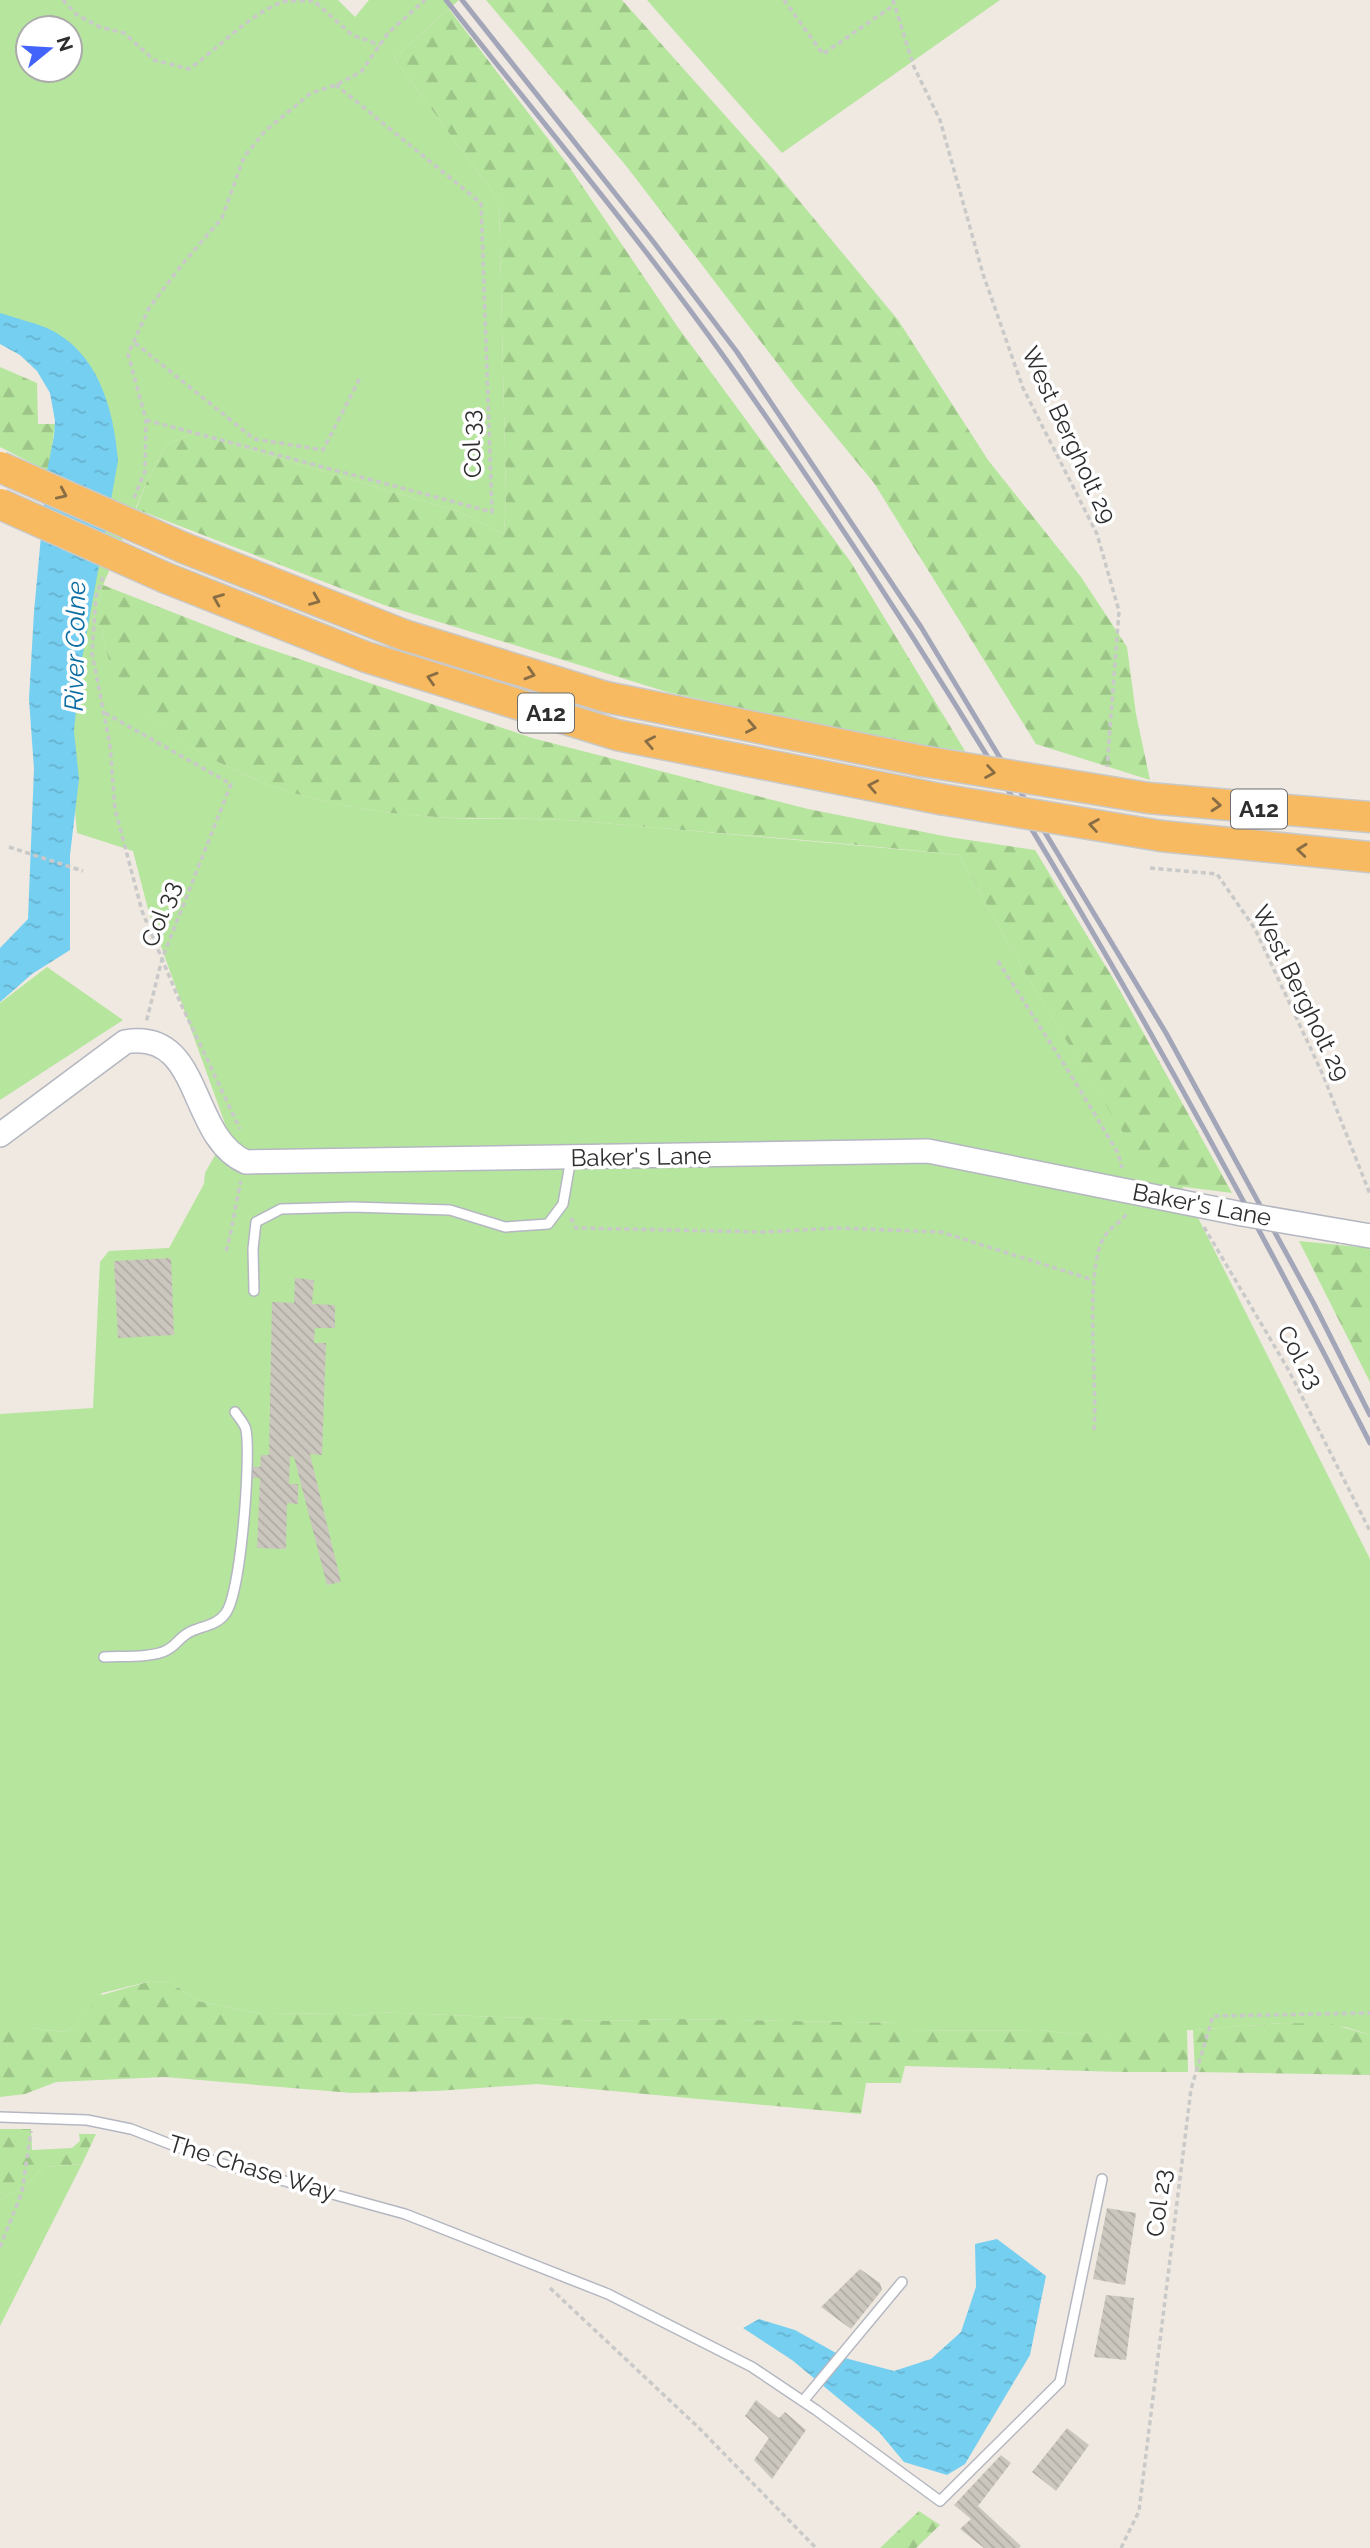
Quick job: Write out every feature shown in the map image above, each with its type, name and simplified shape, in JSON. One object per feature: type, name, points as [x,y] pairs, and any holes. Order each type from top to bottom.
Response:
[{"type":"highway","name":"A12","points":[[0,467],[184,548],[404,635],[606,697],[922,761],[1148,798],[1370,817]]},
{"type":"highway","name":"A12","points":[[0,505],[166,579],[366,657],[617,735],[940,799],[1161,836],[1370,857]]},
{"type":"street","points":[[0,1135],[125,1042],[142,1039],[161,1044],[176,1056],[221,1144],[233,1157],[246,1163]]},
{"type":"street","name":"Baker's Lane","points":[[246,1163],[928,1151],[1241,1214],[1370,1236]]},
{"type":"lane","points":[[254,1291],[253,1249],[256,1223],[281,1209],[353,1207],[450,1210],[505,1227],[548,1224],[563,1204],[571,1158]]},
{"type":"lane","points":[[104,1657],[160,1653],[171,1648],[189,1631],[211,1625],[226,1614],[237,1577],[245,1502],[246,1427],[235,1412]]},
{"type":"lane","name":"The Chase Way","points":[[0,2117],[87,2120],[131,2129],[219,2163],[405,2214],[498,2249],[608,2294],[752,2367],[940,2501],[1060,2382],[1102,2179]]},
{"type":"lane","points":[[803,2401],[902,2282]]},
{"type":"path","points":[[63,0],[77,15],[100,27],[124,33],[154,60],[189,69],[248,22],[284,1],[314,1],[352,35],[380,45]]},
{"type":"path","points":[[361,376],[323,450],[254,439],[135,343],[149,308],[222,218],[244,157],[265,131],[311,93],[337,85],[361,72],[388,33],[425,0]]},
{"type":"path","points":[[784,0],[823,54],[894,3]]},
{"type":"path","name":"West Bergholt 29","points":[[894,3],[914,67],[940,120],[983,274],[1023,388],[1097,534],[1119,611],[1106,774]]},
{"type":"path","name":"Col 33","points":[[135,343],[128,354],[146,420],[492,512],[481,203],[337,85]]},
{"type":"path","name":"Col 33","points":[[142,1039],[162,958],[231,784],[104,712],[110,745],[115,809],[142,911],[162,958]]},
{"type":"path","points":[[9,847],[83,871]]},
{"type":"path","name":"West Bergholt 29","points":[[1150,868],[1217,873],[1255,929],[1323,1075],[1370,1194]]},
{"type":"path","points":[[162,958],[241,1131],[246,1163],[226,1251]]},
{"type":"path","points":[[998,961],[1118,1153],[1129,1191],[1127,1215],[1104,1236],[1093,1272],[1097,1404],[1094,1430]]},
{"type":"path","points":[[563,1204],[576,1228],[765,1232],[837,1228],[941,1232],[1093,1280]]},
{"type":"path","name":"Col 23","points":[[1191,1204],[1288,1368],[1370,1531]]},
{"type":"path","name":"Col 23","points":[[1121,2548],[1139,2511],[1191,2089],[1213,2016],[1370,2013]]},
{"type":"path","points":[[0,2247],[26,2178],[27,2148],[33,2119]]},
{"type":"path","points":[[545,2283],[601,2339],[699,2428],[816,2548]]},
{"type":"green space","points":[[0,0],[338,0],[355,17],[369,0],[459,0],[394,58],[499,201],[506,495],[504,534],[457,511],[194,433],[166,445],[148,479],[103,585],[92,622],[102,628],[109,659],[122,684],[153,717],[194,748],[226,766],[294,793],[401,814],[580,821],[959,855],[1026,975],[1154,1182],[1182,1186],[1370,1559],[1370,2035],[1345,2027],[1282,2023],[1193,2030],[1071,2034],[1040,2030],[897,2031],[902,2023],[677,2019],[600,2021],[375,2012],[359,2016],[346,2013],[262,2014],[198,2001],[170,1982],[151,1981],[102,1993],[91,2010],[84,2008],[76,2027],[63,2032],[0,2028],[0,1414],[93,1408],[100,1262],[109,1251],[169,1248],[204,1184],[205,1173],[228,1132],[149,913],[133,851],[77,833],[61,643],[87,367],[0,330]]},
{"type":"green space","points":[[486,0],[622,0],[772,168],[898,320],[988,460],[1081,577],[1127,647],[1136,714],[1150,780],[1036,744],[874,483],[800,393],[627,167]]},
{"type":"green space","points":[[647,0],[1000,0],[782,153]]},
{"type":"green space","points":[[449,9],[568,165],[677,326],[850,561],[965,751],[900,743],[667,692],[384,605],[136,509],[166,445],[194,433],[457,511],[504,534],[506,495],[499,201],[394,58]]},
{"type":"green space","points":[[0,367],[37,383],[38,424],[55,424],[49,472],[0,447]]},
{"type":"green space","points":[[103,585],[246,641],[532,738],[808,809],[949,837],[1035,850],[1114,980],[1232,1193],[1154,1183],[1026,975],[959,855],[580,821],[400,814],[327,802],[291,792],[256,780],[191,746],[138,704],[114,671],[104,644],[102,628],[92,622]]},
{"type":"green space","points":[[47,967],[123,1020],[0,1100],[0,1003]]},
{"type":"green space","points":[[1299,1241],[1370,1248],[1370,1382]]},
{"type":"green space","points":[[151,1981],[170,1982],[198,2001],[262,2014],[346,2013],[359,2016],[375,2012],[600,2021],[677,2019],[903,2023],[898,2031],[1040,2030],[1071,2034],[1187,2029],[1188,2072],[905,2066],[901,2083],[866,2083],[861,2114],[537,2084],[352,2093],[164,2077],[56,2082],[25,2094],[0,2097],[0,2028],[63,2032],[76,2027],[84,2007],[91,2010],[91,1998]]},
{"type":"green space","points":[[1282,2023],[1331,2024],[1370,2035],[1370,2075],[1195,2072],[1193,2030]]},
{"type":"green space","points":[[0,2129],[31,2129],[32,2150],[72,2148],[80,2141],[79,2134],[96,2134],[82,2164],[44,2167],[23,2188],[0,2199]]},
{"type":"green space","points":[[82,2164],[0,2326],[0,2199],[23,2188],[44,2167]]},
{"type":"green space","points":[[919,2511],[940,2525],[916,2548],[880,2548]]},
{"type":"water","name":"River Colne","points":[[0,313],[47,328],[65,338],[91,366],[107,402],[118,461],[80,670],[74,731],[79,779],[70,855],[70,950],[32,974],[0,1002],[0,948],[28,919],[34,769],[29,699],[47,471],[55,421],[50,393],[37,371],[20,355],[0,344]]},
{"type":"water","points":[[997,2239],[1046,2276],[1030,2355],[965,2464],[947,2475],[904,2462],[879,2432],[792,2360],[743,2328],[759,2319],[795,2330],[845,2358],[894,2371],[931,2359],[961,2332],[976,2287],[975,2244]]},
{"type":"building","points":[[171,1258],[174,1335],[118,1338],[114,1261]]},
{"type":"building","points":[[295,1278],[314,1280],[312,1304],[335,1305],[335,1328],[315,1328],[314,1343],[326,1343],[322,1455],[310,1454],[341,1582],[327,1585],[294,1457],[290,1456],[289,1484],[298,1484],[298,1504],[287,1503],[286,1549],[257,1548],[260,1478],[252,1478],[252,1467],[260,1467],[261,1455],[269,1455],[272,1302],[294,1303]]},
{"type":"building","points":[[1107,2208],[1136,2213],[1125,2285],[1093,2279]]},
{"type":"building","points":[[860,2269],[880,2283],[882,2290],[851,2329],[821,2307]]},
{"type":"building","points":[[1106,2295],[1134,2298],[1126,2360],[1094,2357]]},
{"type":"building","points":[[756,2400],[779,2418],[785,2412],[806,2430],[772,2479],[754,2460],[769,2438],[745,2416]]},
{"type":"building","points":[[1067,2428],[1089,2445],[1056,2491],[1032,2472]]},
{"type":"building","points":[[1001,2455],[1011,2463],[978,2506],[1021,2546],[1019,2548],[984,2548],[960,2529],[971,2519],[954,2505]]},
{"type":"railway","points":[[446,0],[694,315],[817,491],[903,622],[987,755],[1147,1027],[1224,1164],[1370,1443]]},
{"type":"railway","points":[[462,0],[737,352],[921,627],[1166,1033],[1314,1304],[1370,1415]]}]
